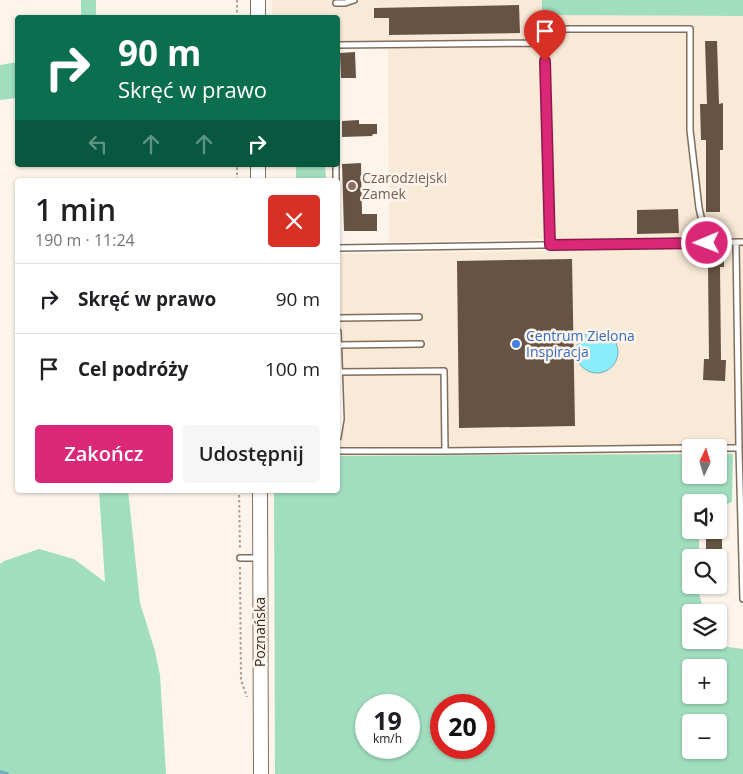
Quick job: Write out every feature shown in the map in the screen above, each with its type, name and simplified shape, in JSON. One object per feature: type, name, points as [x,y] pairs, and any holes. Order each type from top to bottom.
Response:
[{"type":"main road","points":[[258,0],[258,15]]},
{"type":"main road","name":"Poznańska","points":[[260,493],[261,774]]},
{"type":"lane","points":[[336,3],[354,0]]},
{"type":"lane","points":[[550,245],[544,43],[546,34],[550,29],[690,29],[690,130],[699,208],[707,243]]},
{"type":"lane","points":[[340,45],[544,43]]},
{"type":"lane","points":[[736,242],[743,599]]},
{"type":"lane","points":[[340,248],[743,242]]},
{"type":"lane","points":[[340,318],[419,317]]},
{"type":"lane","points":[[340,345],[421,344]]},
{"type":"lane","points":[[340,372],[444,372],[445,451]]},
{"type":"lane","points":[[340,403],[340,425]]},
{"type":"lane","points":[[340,451],[682,448]]},
{"type":"lane","points":[[728,448],[739,448]]},
{"type":"lane","points":[[240,558],[260,558]]},
{"type":"path","points":[[237,0],[237,15]]},
{"type":"path","points":[[240,493],[241,680],[247,697]]},
{"type":"shaded area","points":[[272,0],[542,0],[543,15],[743,16],[743,454],[728,454],[728,439],[682,439],[682,454],[340,456],[340,254],[669,249],[670,237],[389,242],[388,48],[340,48],[340,15],[272,15]]},
{"type":"green space","points":[[81,0],[96,0],[96,15],[81,15]]},
{"type":"green space","points":[[542,0],[743,0],[743,16],[542,15]]},
{"type":"green space","points":[[15,62],[15,98],[0,100],[0,65]]},
{"type":"green space","points":[[296,167],[325,167],[326,178],[296,178]]},
{"type":"green space","points":[[682,454],[682,484],[728,484],[728,454],[733,454],[732,502],[727,504],[727,494],[682,494],[682,539],[699,539],[699,549],[682,549],[682,594],[699,594],[702,604],[682,604],[682,649],[727,649],[727,647],[743,649],[743,774],[275,774],[274,493],[340,493],[340,456]]},
{"type":"green space","points":[[99,493],[128,493],[140,603],[155,651],[160,675],[166,774],[0,774],[0,564],[39,549],[74,559],[105,582]]},
{"type":"water","points":[[601,331],[609,334],[615,340],[618,352],[615,364],[609,370],[593,373],[585,370],[579,364],[576,348],[579,340],[585,334]]},
{"type":"building","points":[[519,5],[520,33],[389,35],[389,18],[374,18],[374,8]]},
{"type":"building","points":[[705,41],[717,41],[719,104],[723,103],[723,150],[720,150],[720,212],[706,212],[706,140],[701,140],[700,104],[707,104]]},
{"type":"building","points":[[355,52],[356,78],[341,78],[340,53]]},
{"type":"building","points":[[359,120],[359,124],[377,124],[377,134],[372,136],[342,137],[342,121]]},
{"type":"building","points":[[361,163],[362,214],[377,214],[377,231],[344,231],[342,164]]},
{"type":"building","points":[[678,209],[679,233],[637,234],[637,210]]},
{"type":"building","points":[[704,250],[724,250],[724,267],[720,267],[721,360],[726,360],[725,381],[703,380],[704,359],[709,359],[708,267],[703,267]]},
{"type":"building","name":"Centrum Zielona Inspiracja","points":[[572,259],[575,426],[459,428],[457,261]]},
{"type":"building","points":[[706,539],[722,539],[722,549],[706,549]]},
{"type":"waterway","points":[[0,772],[7,774]]},
{"type":"place","name":"Czarodziejski Zamek","points":[[352,186]]},
{"type":"place","name":"Centrum Zielona Inspiracja","points":[[516,344]]},
{"type":"route","points":[[545,61],[550,245],[707,243]]}]
